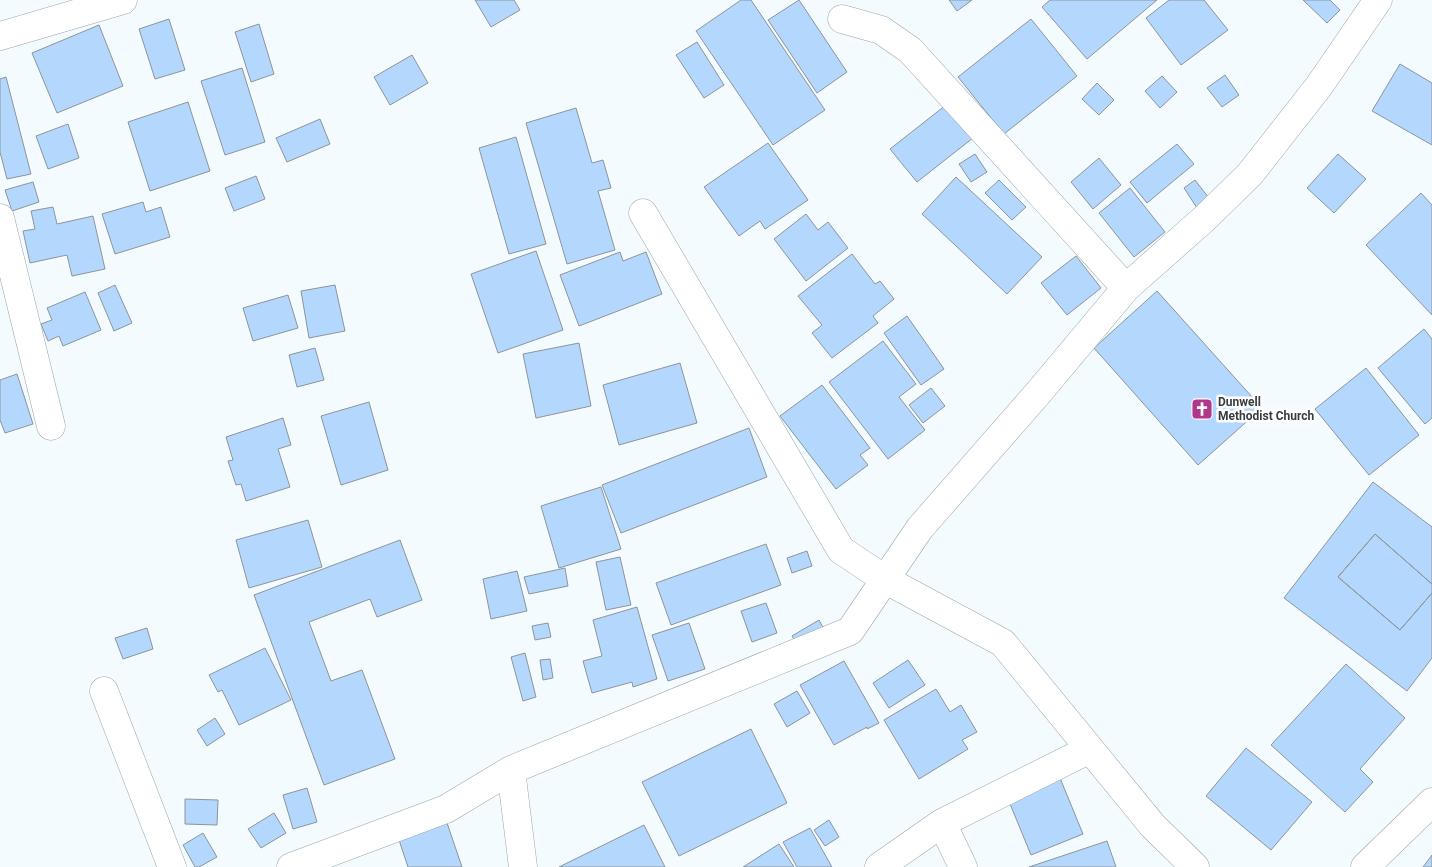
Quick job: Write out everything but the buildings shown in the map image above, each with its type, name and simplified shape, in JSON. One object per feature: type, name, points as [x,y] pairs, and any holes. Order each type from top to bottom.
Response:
[{"type":"street","points":[[0,36],[122,0]]},
{"type":"street","points":[[291,867],[446,809],[511,770],[850,631],[920,528],[1045,385],[1126,288],[1205,218],[1250,174],[1320,86],[1378,0]]},
{"type":"street","points":[[842,19],[881,30],[910,50],[1126,288]]},
{"type":"street","points":[[643,213],[841,550],[886,580],[1003,643],[1153,826],[1194,867]]},
{"type":"street","points":[[0,218],[51,426]]},
{"type":"street","points":[[104,691],[172,867]]},
{"type":"street","points":[[879,867],[942,824],[1090,749]]},
{"type":"street","points":[[511,770],[523,867]]},
{"type":"street","points":[[1365,867],[1432,802]]},
{"type":"street","points":[[942,824],[963,867]]},
{"type":"place","name":"Dunwell Methodist Church","points":[[1202,409]]}]
